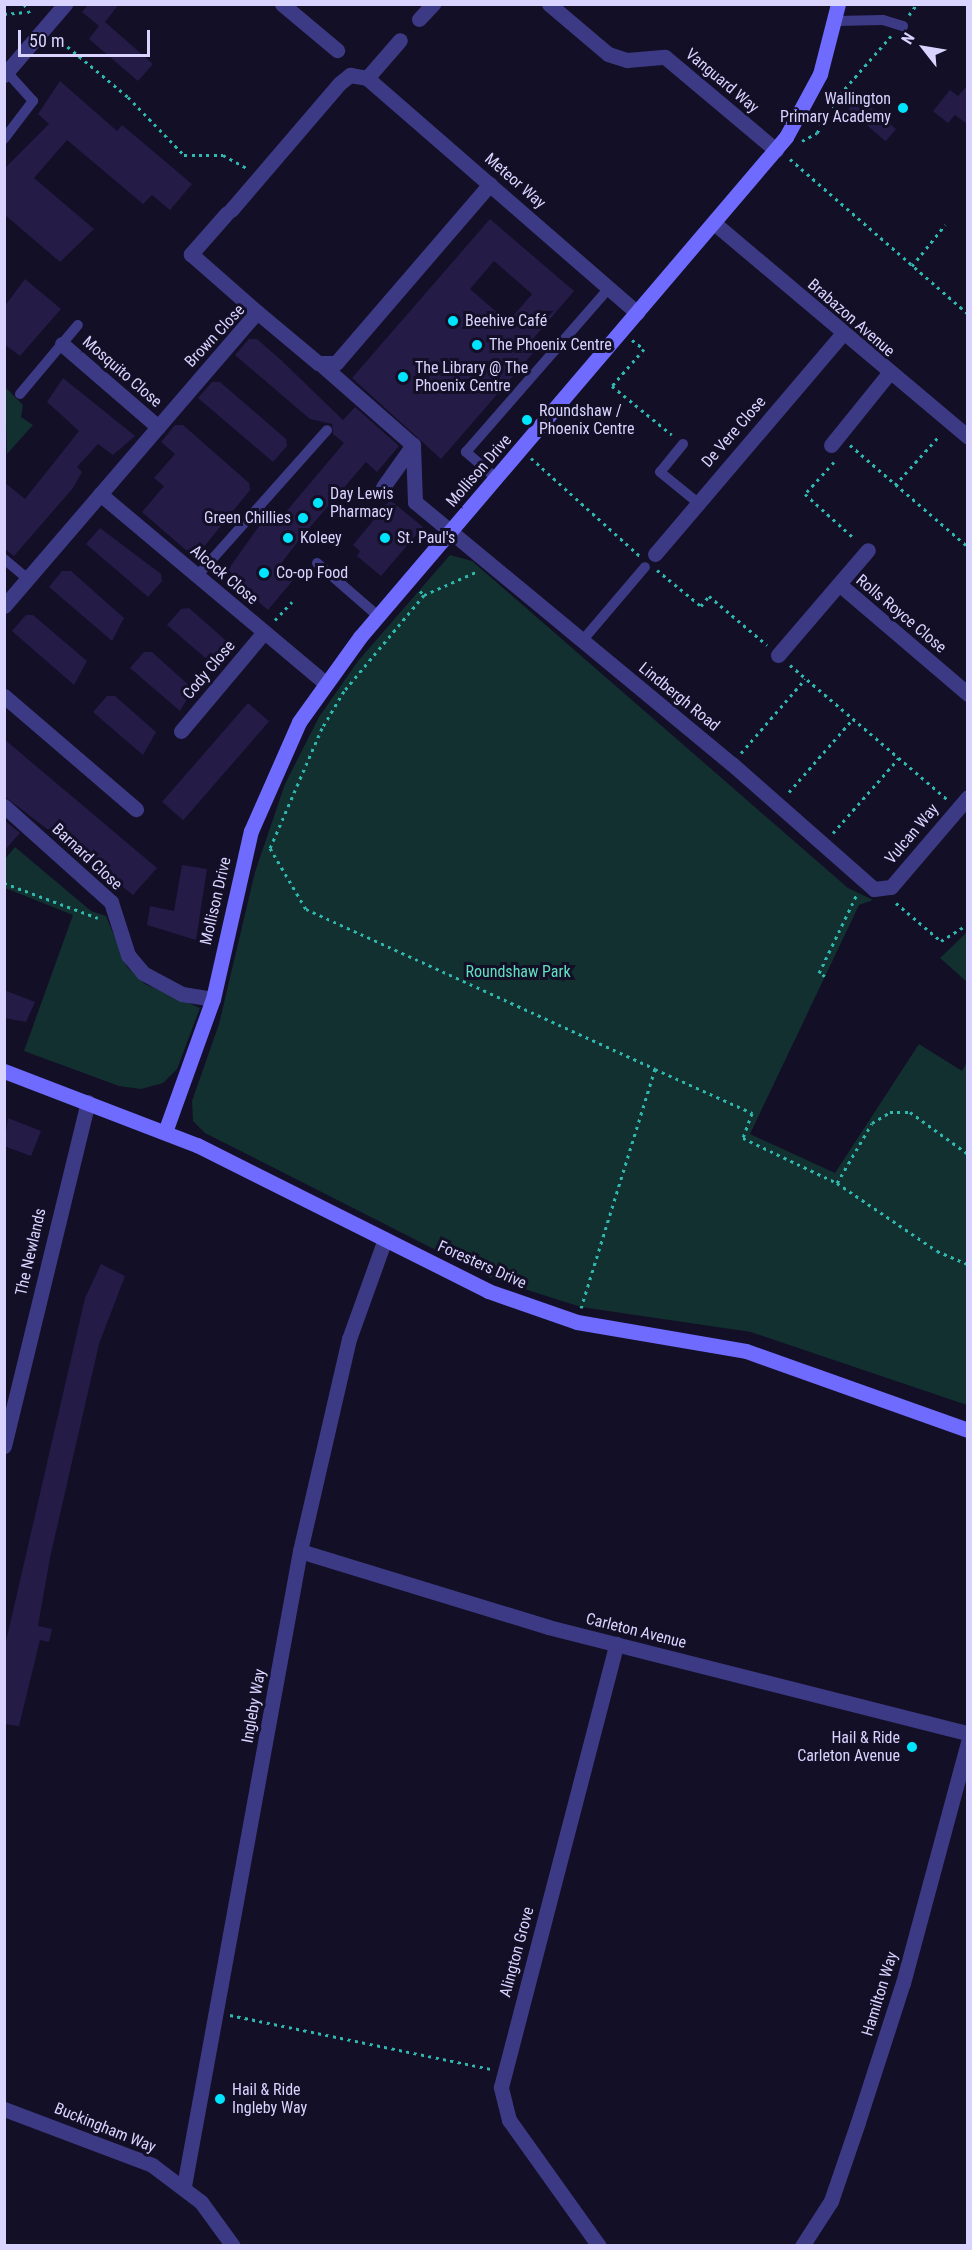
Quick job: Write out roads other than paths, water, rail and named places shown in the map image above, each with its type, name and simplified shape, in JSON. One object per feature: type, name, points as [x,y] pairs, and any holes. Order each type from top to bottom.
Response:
[{"type":"main road","name":"Mollison Drive","points":[[165,1132],[213,999],[251,831],[285,748],[325,683],[378,616],[714,222],[779,151],[810,97],[836,21],[838,4]]},
{"type":"main road","name":"Foresters Drive","points":[[4,1071],[165,1132],[488,1291],[577,1322],[746,1351],[968,1430]]},
{"type":"street","points":[[282,4],[337,50]]},
{"type":"street","points":[[420,19],[433,4]]},
{"type":"street","name":"Vanguard Way","points":[[549,4],[608,54],[627,60],[665,57],[779,151]]},
{"type":"street","points":[[6,73],[62,9]]},
{"type":"street","points":[[257,312],[191,254],[345,78],[367,78],[400,40]]},
{"type":"street","name":"Meteor Way","points":[[367,78],[637,313]]},
{"type":"street","points":[[323,366],[342,358],[490,184]]},
{"type":"street","name":"Brabazon Avenue","points":[[714,222],[842,334],[968,437]]},
{"type":"street","name":"Brown Close","points":[[4,606],[257,312],[413,445]]},
{"type":"street","name":"De Vere Close","points":[[655,555],[842,334]]},
{"type":"street","name":"Mosquito Close","points":[[62,344],[158,427]]},
{"type":"street","points":[[831,445],[889,373]]},
{"type":"street","points":[[382,487],[413,445]]},
{"type":"street","name":"Lindbergh Road","points":[[413,445],[415,502],[487,559],[582,641],[732,764],[863,880],[882,891]]},
{"type":"street","name":"Alcock Close","points":[[100,494],[325,683]]},
{"type":"street","name":"Rolls Royce Close","points":[[778,655],[868,550]]},
{"type":"street","name":"Rolls Royce Close","points":[[839,584],[968,694]]},
{"type":"street","name":"Cody Close","points":[[181,731],[264,632]]},
{"type":"street","points":[[4,696],[136,809]]},
{"type":"street","name":"Vulcan Way","points":[[882,891],[962,803]]},
{"type":"street","name":"Barnard Close","points":[[4,806],[106,896],[128,955],[143,973],[182,994],[213,999]]},
{"type":"street","name":"The Newlands","points":[[4,1446],[88,1102]]},
{"type":"street","name":"Ingleby Way","points":[[184,2187],[300,1551],[350,1340],[385,1239]]},
{"type":"street","name":"Carleton Avenue","points":[[300,1551],[616,1644],[968,1733]]},
{"type":"street","name":"Alington Grove","points":[[599,2246],[509,2120],[501,2099],[504,2071],[616,1644]]},
{"type":"street","name":"Hamilton Way","points":[[802,2246],[831,2202],[865,2101],[903,1983],[968,1743]]},
{"type":"street","name":"Buckingham Way","points":[[4,2109],[152,2165],[184,2187],[233,2246]]},
{"type":"lane","points":[[836,21],[901,26]]},
{"type":"lane","points":[[4,139],[33,101],[6,73]]},
{"type":"lane","points":[[496,478],[466,452],[609,288]]},
{"type":"lane","points":[[20,394],[78,325]]},
{"type":"lane","points":[[198,575],[327,430]]},
{"type":"lane","points":[[683,444],[660,472],[698,503]]},
{"type":"lane","points":[[4,559],[28,579]]},
{"type":"lane","points":[[316,563],[378,616]]},
{"type":"lane","points":[[582,641],[645,567]]},
{"type":"place","name":"Wallington Primary Academy","points":[[903,108]]},
{"type":"place","name":"Beehive Café","points":[[453,321]]},
{"type":"place","name":"The Phoenix Centre","points":[[477,345]]},
{"type":"place","name":"The Library @ The Phoenix Centre","points":[[403,377]]},
{"type":"place","name":"Roundshaw / Phoenix Centre","points":[[527,420]]},
{"type":"place","name":"Day Lewis Pharmacy","points":[[318,503]]},
{"type":"place","name":"Green Chillies","points":[[303,518]]},
{"type":"place","name":"Koleey","points":[[288,538]]},
{"type":"place","name":"St. Paul's","points":[[385,538]]},
{"type":"place","name":"Co-op Food","points":[[264,573]]},
{"type":"place","name":"Hail & Ride Carleton Avenue","points":[[912,1747]]},
{"type":"place","name":"Hail & Ride Ingleby Way","points":[[220,2099]]},
{"type":"park label","name":"Roundshaw Park","points":[[518,972]]}]
